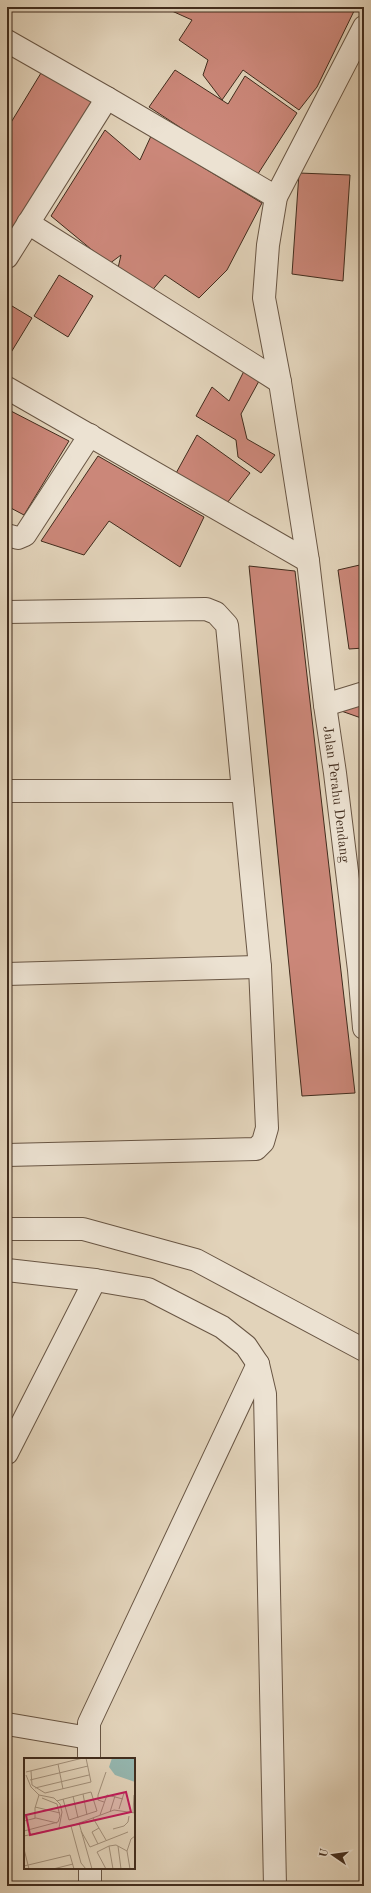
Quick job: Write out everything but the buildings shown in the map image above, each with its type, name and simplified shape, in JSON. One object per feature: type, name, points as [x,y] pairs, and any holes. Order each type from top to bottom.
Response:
[{"type":"street","name":"Jalan Perahu Dendang","points":[[363,32],[276,198],[268,245],[264,298],[280,382],[308,561],[325,705],[361,970],[364,1028]]},
{"type":"street","points":[[7,41],[276,198]]},
{"type":"street","points":[[7,257],[107,98]]},
{"type":"street","points":[[28,223],[280,382]]},
{"type":"street","points":[[7,388],[308,561]]},
{"type":"street","points":[[7,535],[18,538],[26,535],[90,435]]},
{"type":"street","points":[[7,612],[206,609],[216,613],[227,625],[260,967],[267,1128],[267,1133],[260,1147],[256,1149],[7,1155]]},
{"type":"street","points":[[325,705],[364,693]]},
{"type":"street","points":[[7,791],[243,791]]},
{"type":"street","points":[[7,974],[260,967]]},
{"type":"street","points":[[7,1229],[83,1229],[196,1260],[364,1350]]},
{"type":"street","points":[[7,1270],[95,1280],[148,1289],[222,1326],[246,1346],[258,1364],[265,1394],[274,1886]]},
{"type":"street","points":[[7,1454],[95,1280]]},
{"type":"street","points":[[7,1724],[89,1749],[89,1723],[258,1364]]},
{"type":"street","points":[[90,1869],[90,1886]]}]
